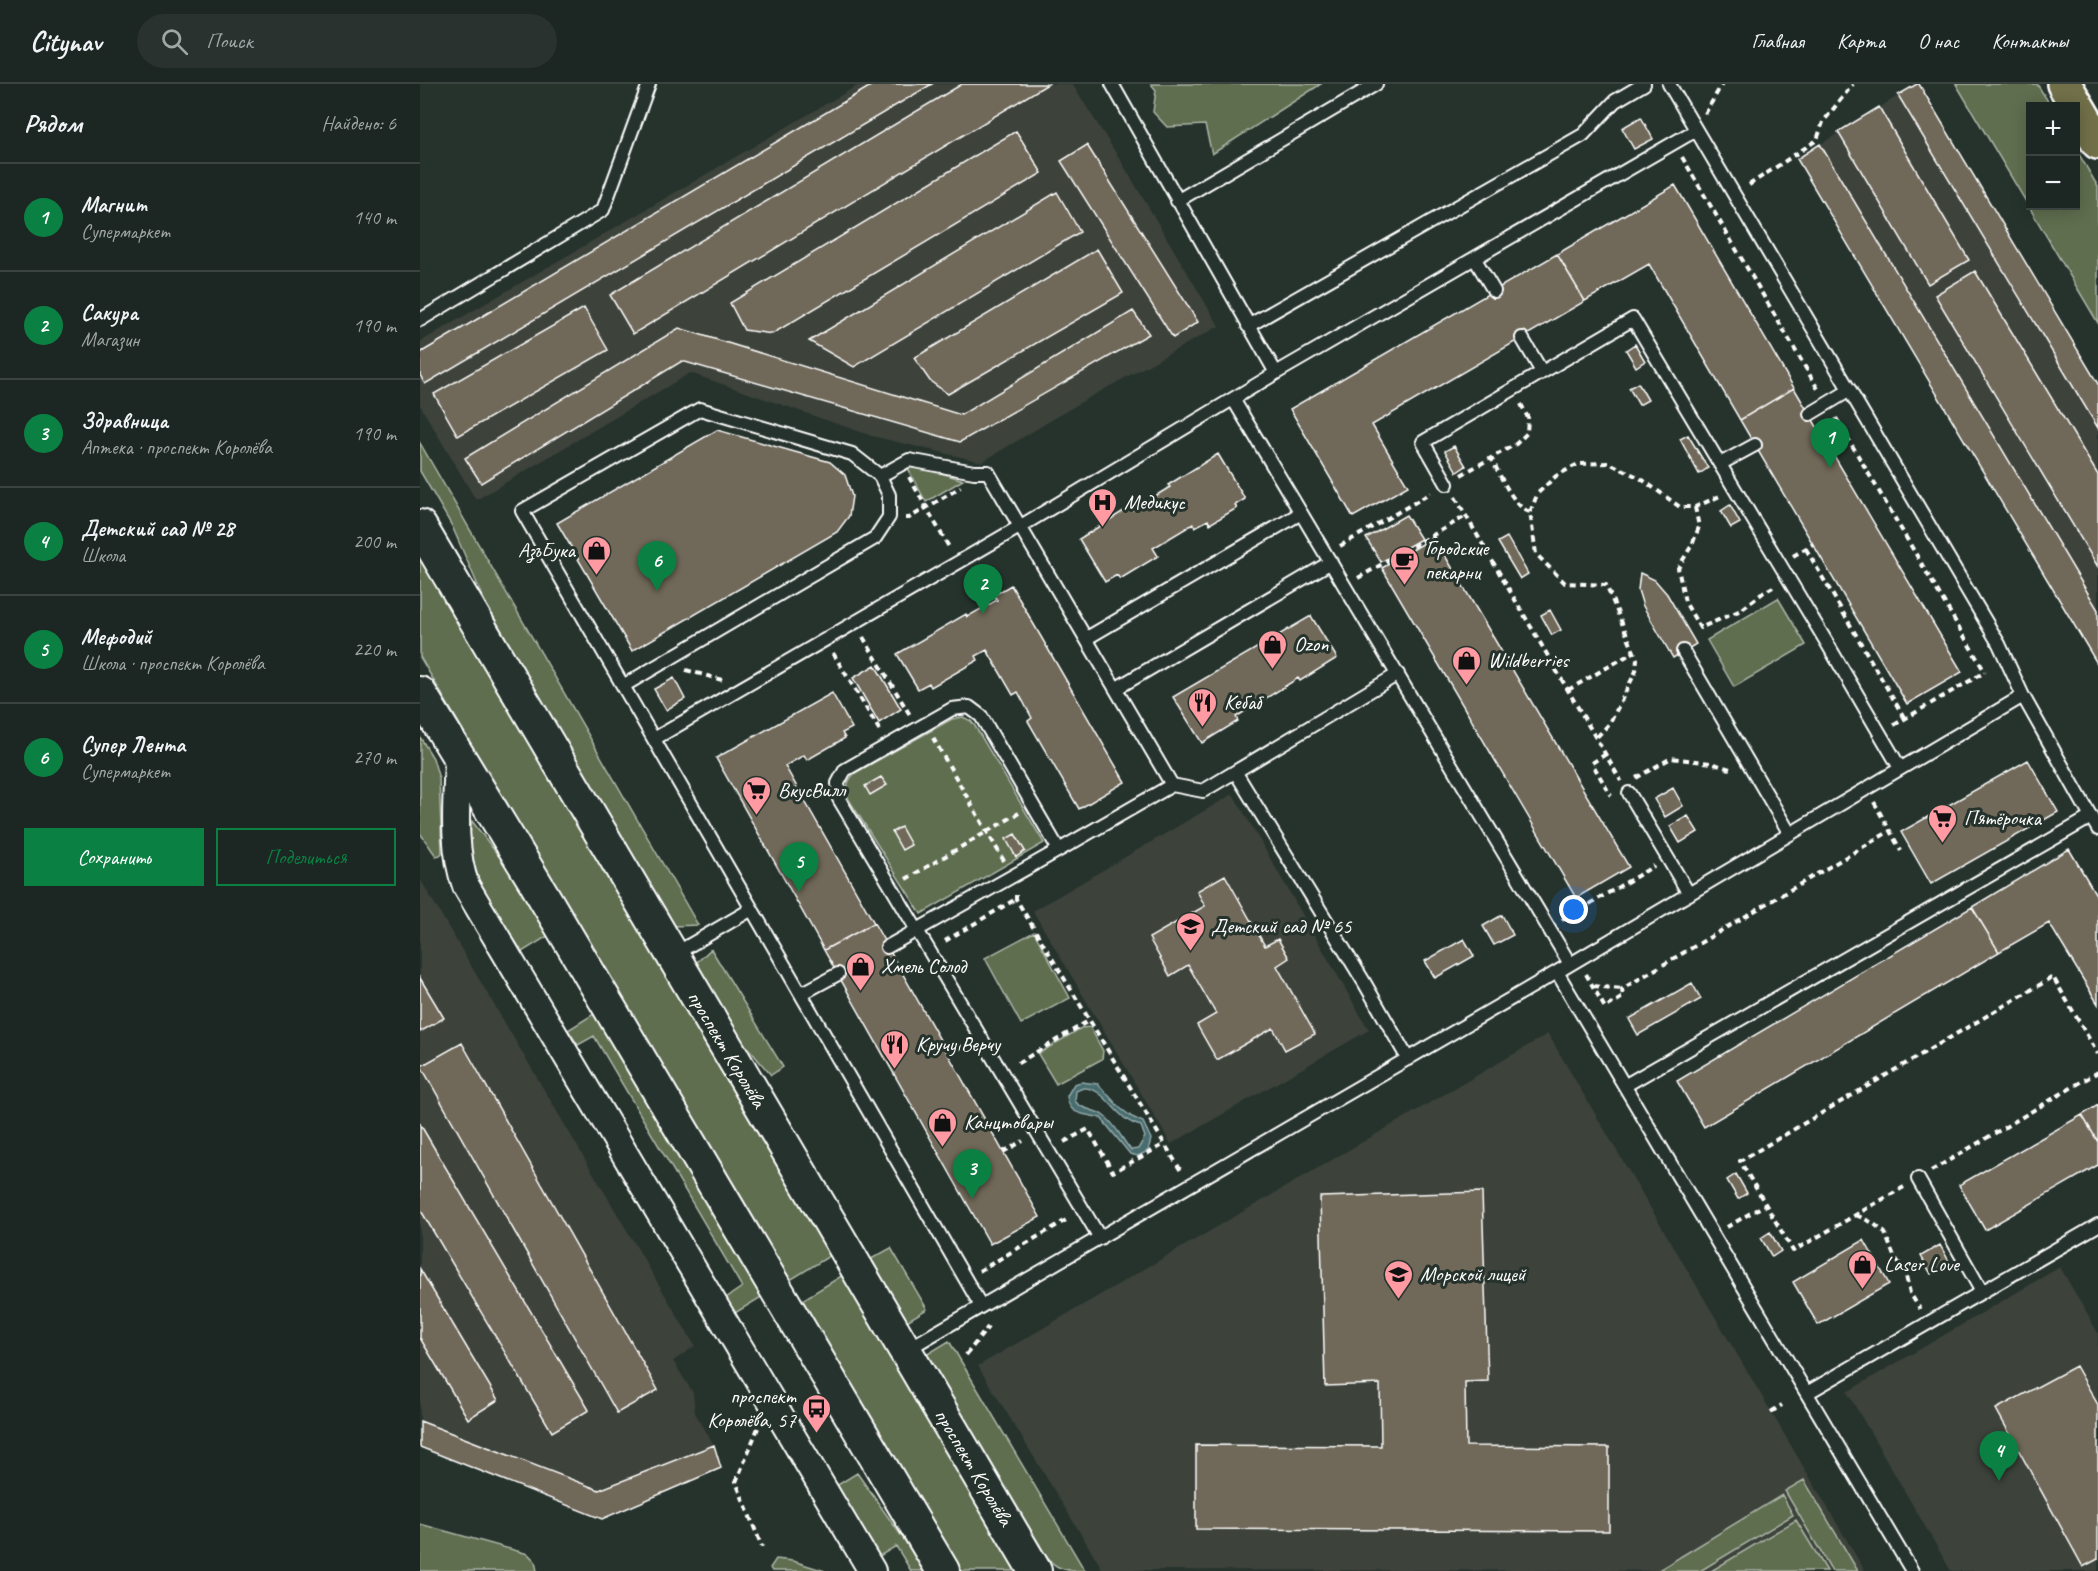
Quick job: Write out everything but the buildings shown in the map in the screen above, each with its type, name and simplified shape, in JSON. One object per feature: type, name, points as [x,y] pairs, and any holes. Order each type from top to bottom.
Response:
[{"type":"main road","points":[[2064,84],[2098,142]]},
{"type":"street","name":"проспект Королёва","points":[[420,526],[1035,1571]]},
{"type":"street","points":[[420,693],[547,902],[943,1571]]},
{"type":"street","points":[[458,757],[457,851],[460,871],[466,886],[872,1571]]},
{"type":"lane","points":[[420,320],[603,210],[649,84]]},
{"type":"lane","points":[[1112,84],[1276,373]]},
{"type":"lane","points":[[1178,201],[1376,84]]},
{"type":"lane","points":[[1248,326],[1583,135],[1616,101],[1644,84]]},
{"type":"lane","points":[[1669,84],[1736,194],[1999,644],[2023,696],[2098,829]]},
{"type":"lane","points":[[654,739],[1021,526],[1276,373],[1696,130]]},
{"type":"lane","points":[[1475,259],[1494,291]]},
{"type":"lane","points":[[1447,484],[1423,442],[1633,319],[1900,768]]},
{"type":"lane","points":[[1522,338],[1542,372]]},
{"type":"lane","points":[[1809,414],[1850,390]]},
{"type":"lane","points":[[1233,399],[1570,964]]},
{"type":"lane","points":[[623,686],[875,538],[889,517],[889,495],[880,476],[852,454],[700,409],[522,511],[965,1279],[981,1306]]},
{"type":"lane","points":[[1720,464],[1755,445]]},
{"type":"lane","points":[[880,476],[909,460],[974,472],[988,472],[1172,785]]},
{"type":"lane","points":[[1087,638],[1301,513]]},
{"type":"lane","points":[[1117,688],[1328,558]]},
{"type":"lane","points":[[1683,651],[1790,834]]},
{"type":"lane","points":[[887,947],[1172,785],[1203,791],[1398,674]]},
{"type":"lane","points":[[905,1351],[1557,972],[2023,696]]},
{"type":"lane","points":[[1059,850],[981,716],[969,707],[952,709],[845,770],[837,783],[839,799],[1100,1238]]},
{"type":"lane","points":[[1236,773],[1364,982],[1408,1059]]},
{"type":"lane","points":[[1626,789],[1689,894]]},
{"type":"lane","points":[[1626,1085],[2091,817]]},
{"type":"lane","points":[[672,955],[752,909]]},
{"type":"lane","points":[[1557,972],[1912,1571]]},
{"type":"lane","points":[[801,994],[837,974]]},
{"type":"lane","points":[[1918,1179],[1982,1292]]},
{"type":"lane","points":[[1806,1393],[2098,1225]]},
{"type":"path","points":[[1696,130],[1722,84]]},
{"type":"path","points":[[1736,194],[1817,140],[1823,122],[1853,84]]},
{"type":"path","points":[[1328,558],[1516,444],[1527,434],[1528,418],[1513,390]]},
{"type":"path","points":[[1491,458],[1515,501],[1530,512]]},
{"type":"path","points":[[1596,738],[1611,723],[1636,671],[1637,659],[1606,585],[1565,583],[1536,554],[1530,512],[1538,493],[1556,476],[1578,464],[1609,463],[1640,478],[1680,507],[1695,507],[1735,489]]},
{"type":"path","points":[[901,464],[957,563]]},
{"type":"path","points":[[889,517],[909,518],[971,481],[974,472]]},
{"type":"path","points":[[1447,484],[1626,789],[1671,758],[1711,763],[1757,777]]},
{"type":"path","points":[[1695,507],[1699,527],[1692,545],[1678,568],[1685,602],[1700,628],[1741,610],[1764,592],[1790,580]]},
{"type":"path","points":[[1345,586],[1466,516]]},
{"type":"path","points":[[1814,544],[1803,551],[1905,719]]},
{"type":"path","points":[[854,622],[922,726],[933,738],[1017,883],[1016,899],[1174,1159]]},
{"type":"path","points":[[825,639],[888,746]]},
{"type":"path","points":[[1568,690],[1634,652]]},
{"type":"path","points":[[1880,733],[2006,659]]},
{"type":"path","points":[[662,663],[744,686]]},
{"type":"path","points":[[923,744],[941,733]]},
{"type":"path","points":[[1865,789],[1901,851]]},
{"type":"path","points":[[1014,803],[1025,821]]},
{"type":"path","points":[[893,887],[1033,805]]},
{"type":"path","points":[[1593,986],[1622,989],[1890,831]]},
{"type":"path","points":[[1549,928],[1668,858]]},
{"type":"path","points":[[902,869],[934,922]]},
{"type":"path","points":[[945,941],[1016,899]]},
{"type":"path","points":[[1585,973],[1605,1008],[1623,997],[1622,989]]},
{"type":"path","points":[[1741,1219],[1766,1204],[1740,1161],[2053,978],[2098,1054]]},
{"type":"path","points":[[1018,1063],[1090,1020]]},
{"type":"path","points":[[948,1054],[961,1047]]},
{"type":"path","points":[[1064,1142],[1088,1129],[1113,1172],[1165,1144]]},
{"type":"path","points":[[965,1279],[1084,1210]]},
{"type":"path","points":[[1856,1215],[1873,1223],[1885,1233],[1894,1256],[1905,1272],[1910,1293],[1928,1323]]},
{"type":"path","points":[[966,1355],[988,1328]]},
{"type":"path","points":[[1771,1412],[1782,1406]]},
{"type":"path","points":[[759,1428],[736,1482],[762,1547]]},
{"type":"shaded area","points":[[860,84],[1072,84],[1121,161],[1219,326],[1083,401],[982,462],[872,436],[690,373],[476,500],[420,405],[420,342]]},
{"type":"shaded area","points":[[1917,84],[2098,384],[2098,666],[1797,159]]},
{"type":"shaded area","name":"Детский сад № 65","points":[[1233,794],[1369,1030],[1171,1144],[1033,911]]},
{"type":"shaded area","points":[[420,879],[695,1346],[673,1361],[693,1393],[695,1413],[714,1445],[721,1468],[602,1519],[420,1447]]},
{"type":"shaded area","name":"Морской лицей","points":[[1548,1034],[1865,1571],[1103,1570],[978,1366]]},
{"type":"shaded area","points":[[2060,1267],[2098,1333],[2098,1571],[1951,1571],[1847,1392]]},
{"type":"green space","points":[[1151,84],[1321,84],[1212,154],[1205,125],[1167,127],[1153,112],[1156,90]]},
{"type":"green space","points":[[1956,84],[2037,84],[2048,102],[2026,102],[2026,202]]},
{"type":"green space","points":[[2080,156],[2098,187],[2098,323],[2031,210],[2080,210]]},
{"type":"green space","points":[[420,443],[698,925],[673,926],[486,604],[452,526],[420,471]]},
{"type":"green space","points":[[910,463],[963,480],[926,502],[906,465]]},
{"type":"green space","points":[[420,556],[831,1255],[787,1282],[420,657]]},
{"type":"green space","points":[[1778,598],[1806,645],[1734,687],[1707,640]]},
{"type":"green space","points":[[963,717],[975,726],[1044,843],[921,914],[848,798],[848,784],[855,773],[952,719]]},
{"type":"green space","points":[[420,737],[433,758],[439,779],[442,853],[436,856],[420,833]]},
{"type":"green space","points":[[472,821],[523,888],[551,934],[522,952],[484,891],[473,866],[469,846]]},
{"type":"green space","points":[[1034,932],[1070,998],[1021,1024],[985,958]]},
{"type":"green space","points":[[711,949],[783,1067],[771,1075],[732,1029],[695,964]]},
{"type":"green space","points":[[597,1012],[763,1296],[735,1313],[726,1298],[742,1287],[594,1036],[578,1045],[568,1030]]},
{"type":"green space","points":[[1090,1027],[1103,1051],[1102,1059],[1056,1084],[1038,1054],[1081,1028]]},
{"type":"green space","points":[[891,1248],[927,1309],[907,1321],[871,1259]]},
{"type":"green space","points":[[843,1275],[1017,1571],[959,1571],[799,1302]]},
{"type":"green space","points":[[949,1341],[1085,1571],[1062,1569],[1052,1563],[1037,1545],[926,1355]]},
{"type":"green space","points":[[857,1473],[924,1571],[911,1571],[896,1546],[878,1557],[836,1486]]},
{"type":"green space","points":[[1804,1480],[1858,1571],[1832,1571],[1785,1491]]},
{"type":"green space","points":[[1782,1495],[1793,1515],[1700,1571],[1657,1571]]},
{"type":"green space","points":[[1796,1520],[1827,1571],[1711,1571]]},
{"type":"green space","points":[[420,1524],[528,1554],[535,1561],[537,1571],[420,1571]]},
{"type":"green space","points":[[776,1559],[793,1561],[825,1571],[772,1571],[770,1568]]},
{"type":"water","points":[[1081,1082],[1098,1084],[1120,1108],[1143,1122],[1151,1139],[1148,1151],[1138,1156],[1130,1154],[1101,1118],[1074,1111],[1068,1103],[1067,1096],[1074,1084]],"holes":[[[1083,1088],[1091,1089],[1105,1098],[1132,1123],[1141,1126],[1145,1137],[1138,1149],[1131,1150],[1112,1123],[1104,1116],[1075,1101],[1076,1091]]]},
{"type":"place","name":"Магнит","points":[[1830,468]]},
{"type":"place","name":"Медикус","points":[[1103,528]]},
{"type":"place","name":"АзъБука","points":[[596,576]]},
{"type":"place","name":"Городские пекарни","points":[[1404,586]]},
{"type":"place","name":"Супер Лента","points":[[657,591]]},
{"type":"place","name":"Сакура","points":[[983,614]]},
{"type":"place","name":"Ozon","points":[[1273,670]]},
{"type":"place","name":"Wildberries","points":[[1467,686]]},
{"type":"place","name":"Кебаб","points":[[1203,728]]},
{"type":"place","name":"ВкусВилл","points":[[757,816]]},
{"type":"place","name":"Пятёрочка","points":[[1943,844]]},
{"type":"place","name":"Мефодий","points":[[799,892]]},
{"type":"place","name":"Детский сад № 65","points":[[1190,952]]},
{"type":"place","name":"Хмель Солод","points":[[860,992]]},
{"type":"place","name":"Кручу Верчу","points":[[895,1070]]},
{"type":"place","name":"Канцтовары","points":[[943,1148]]},
{"type":"place","name":"Здравница","points":[[972,1199]]},
{"type":"place","name":"Laser Love","points":[[1863,1290]]},
{"type":"place","name":"Морской лицей","points":[[1399,1300]]},
{"type":"place","name":"проспект Королёва, 57","points":[[817,1434]]},
{"type":"place","name":"Детский сад № 28","points":[[1999,1481]]}]
